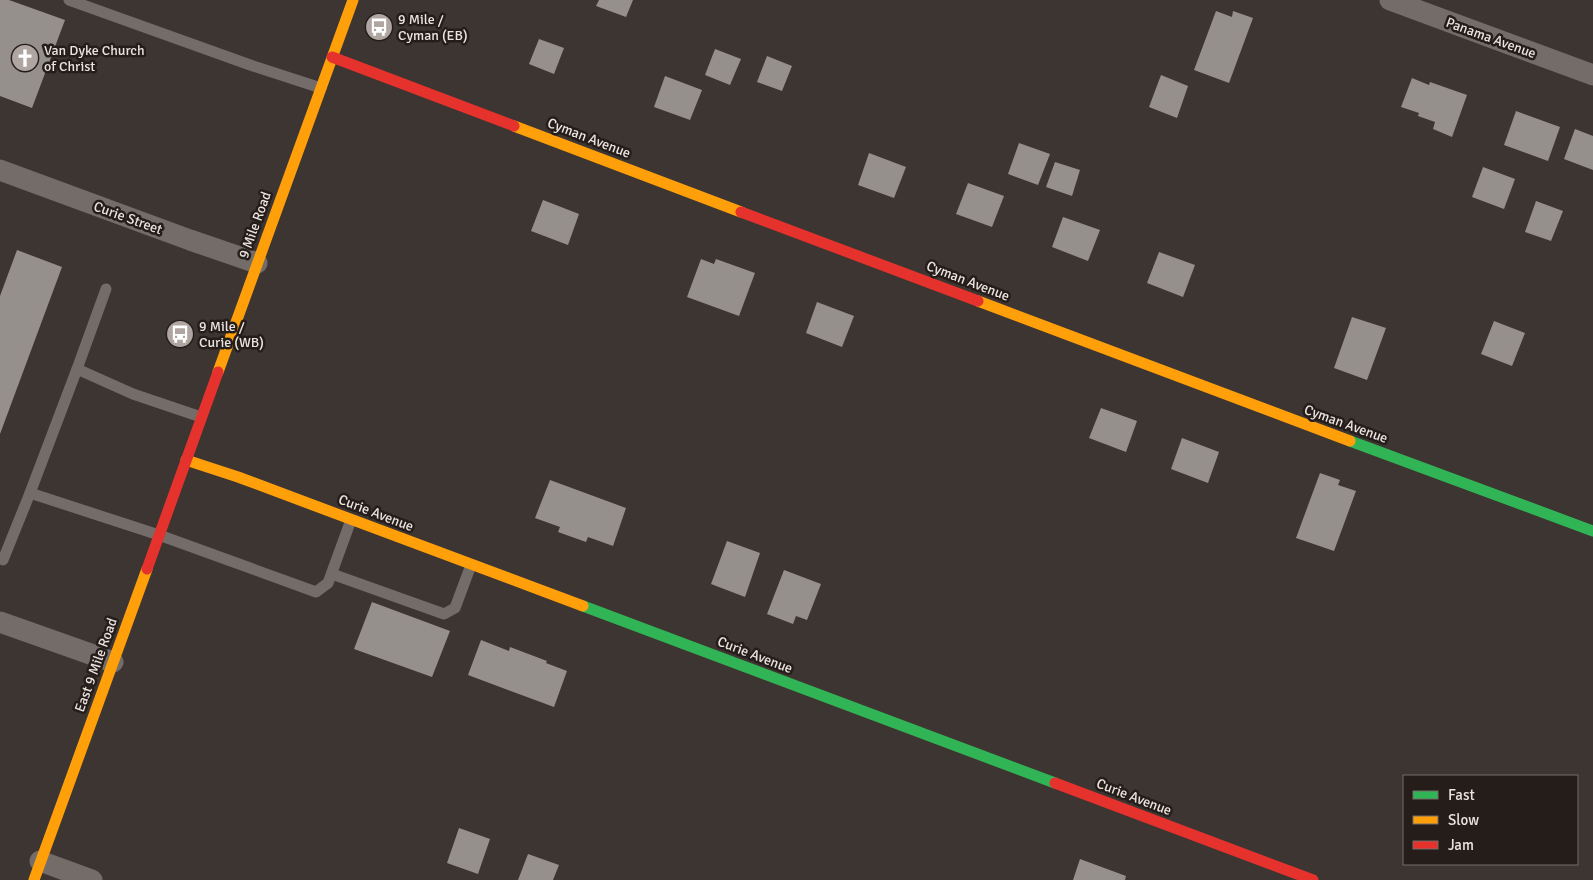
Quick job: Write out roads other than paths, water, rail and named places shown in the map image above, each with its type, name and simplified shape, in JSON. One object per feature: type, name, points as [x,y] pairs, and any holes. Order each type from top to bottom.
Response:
[{"type":"street","name":"9 Mile Road","points":[[186,460],[354,0]]},
{"type":"street","name":"Panama Avenue","points":[[1390,0],[1593,75]]},
{"type":"street","name":"Cyman Avenue","points":[[332,57],[1254,406],[1593,531]]},
{"type":"street","name":"Curie Street","points":[[0,170],[257,263]]},
{"type":"street","name":"Curie Avenue","points":[[186,460],[238,477],[1313,880]]},
{"type":"street","name":"East 9 Mile Road","points":[[37,871],[186,460]]},
{"type":"street","points":[[0,622],[113,662]]},
{"type":"street","points":[[37,871],[92,880]]},
{"type":"lane","points":[[69,0],[253,66],[321,88]]},
{"type":"lane","points":[[3,560],[106,289]]},
{"type":"lane","points":[[77,369],[133,394],[201,417]]},
{"type":"lane","points":[[30,493],[159,535],[316,592],[328,583],[351,520]]},
{"type":"lane","points":[[332,574],[444,614],[455,608],[471,565]]},
{"type":"place","name":"9 Mile / Cyman (EB)","points":[[379,27]]},
{"type":"place","name":"Van Dyke Church of Christ","points":[[25,58]]},
{"type":"place","name":"9 Mile / Curie (WB)","points":[[180,334]]}]
